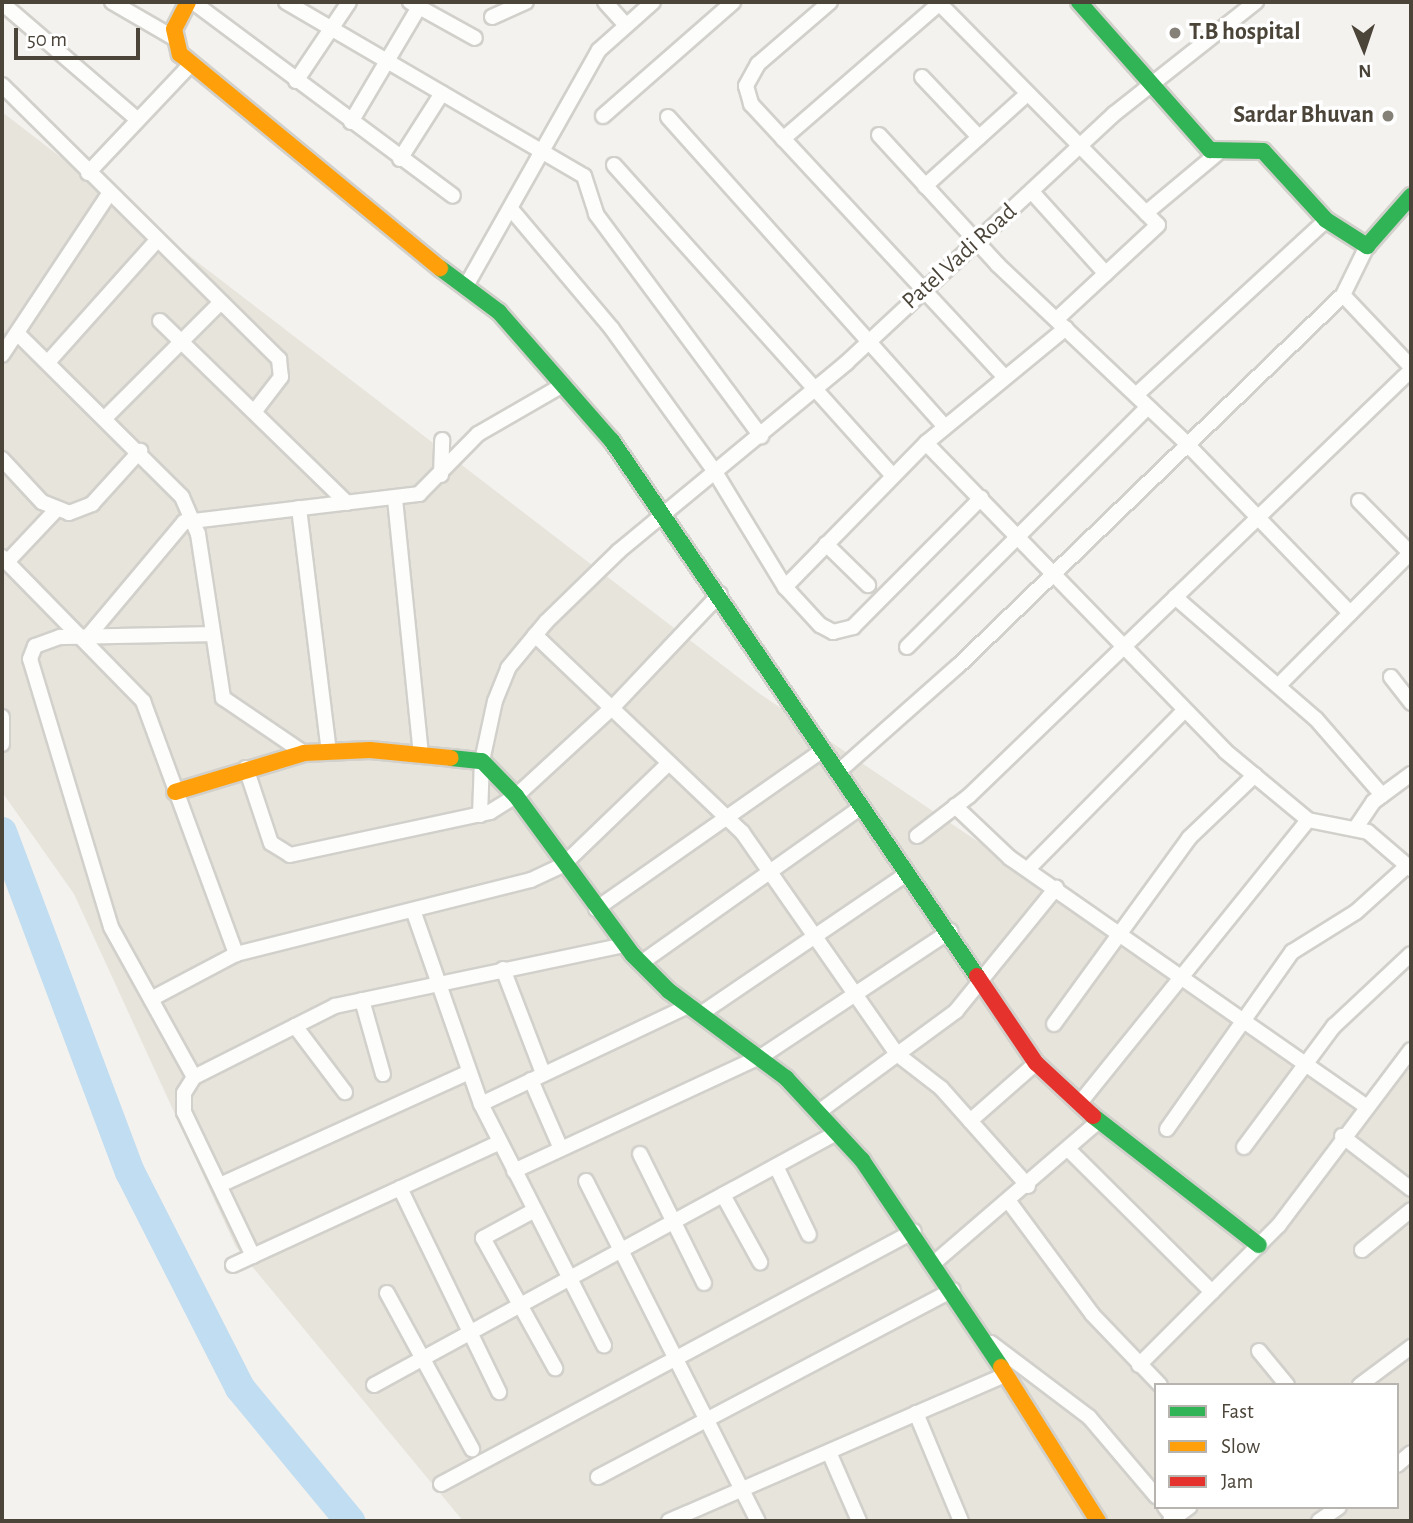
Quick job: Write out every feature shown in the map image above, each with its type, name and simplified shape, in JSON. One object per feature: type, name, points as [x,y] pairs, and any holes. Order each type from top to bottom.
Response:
[{"type":"street","points":[[112,2],[174,38],[190,65],[499,312],[673,507],[720,594],[823,750],[848,763],[860,808],[905,875],[950,931],[993,973],[1036,1063],[1098,1122],[1259,1245]]},
{"type":"street","points":[[174,38],[190,2],[453,196]]},
{"type":"street","points":[[286,2],[389,60],[590,183],[596,214],[761,436]]},
{"type":"street","points":[[296,81],[349,2]]},
{"type":"street","points":[[492,17],[526,2]]},
{"type":"street","points":[[605,2],[626,25]]},
{"type":"street","points":[[466,286],[599,50],[653,2]]},
{"type":"street","points":[[603,116],[733,2]]},
{"type":"street","points":[[830,2],[749,76],[751,104],[1004,376]]},
{"type":"street","points":[[783,139],[940,2],[1027,94],[1158,225],[1106,274],[1061,323],[892,475],[785,587]]},
{"type":"street","points":[[1079,2],[1152,81],[1194,136],[1219,152],[1263,151],[1326,220],[1367,246]]},
{"type":"street","name":"Patel Vadi Road","points":[[480,815],[482,761],[508,668],[535,635],[673,507],[817,388],[1152,81],[1256,2]]},
{"type":"street","points":[[2,4],[138,120]]},
{"type":"street","points":[[351,122],[389,60],[415,5],[475,38]]},
{"type":"street","points":[[88,173],[190,65]]},
{"type":"street","points":[[922,77],[979,137]]},
{"type":"street","points":[[2,85],[282,366],[254,412]]},
{"type":"street","points":[[400,159],[442,93]]},
{"type":"street","points":[[925,186],[1027,94]]},
{"type":"street","points":[[668,117],[944,426]]},
{"type":"street","points":[[879,135],[975,242],[1187,443],[1350,613]]},
{"type":"street","points":[[1146,213],[1219,152]]},
{"type":"street","points":[[614,165],[817,388],[892,475]]},
{"type":"street","points":[[1032,192],[1106,274]]},
{"type":"street","points":[[2,355],[109,194]]},
{"type":"street","points":[[848,763],[1343,295],[1367,246],[1411,196]]},
{"type":"street","points":[[511,209],[612,329],[715,472],[785,587],[820,625],[844,632],[981,498]]},
{"type":"street","points":[[1136,395],[1326,220]]},
{"type":"street","points":[[49,361],[157,240]]},
{"type":"street","points":[[917,836],[955,806],[1175,597],[1255,515],[1411,369],[1343,295]]},
{"type":"street","points":[[107,416],[183,343],[221,302]]},
{"type":"street","points":[[160,321],[347,503]]},
{"type":"street","points":[[18,334],[107,416],[194,517],[210,634],[223,698],[259,728],[304,753]]},
{"type":"street","points":[[85,634],[169,535],[194,517],[395,499],[419,494],[441,475],[478,434],[563,385]]},
{"type":"street","points":[[906,647],[1149,407]]},
{"type":"street","points":[[441,475],[442,440]]},
{"type":"street","points":[[926,443],[1053,571],[1184,711],[1255,775],[1308,820],[1326,828],[1355,828],[1383,840],[1409,867],[1356,912],[1292,952],[1241,1017],[1167,1129]]},
{"type":"street","points":[[2,459],[56,510],[80,512],[92,504],[140,452]]},
{"type":"street","points":[[395,499],[421,753]]},
{"type":"street","points":[[1279,685],[1411,553],[1359,501]]},
{"type":"street","points":[[299,508],[329,752]]},
{"type":"street","points":[[56,510],[4,560],[85,634],[143,701],[236,954]]},
{"type":"street","points":[[827,544],[869,585]]},
{"type":"street","points":[[246,768],[271,843],[290,855],[480,815],[516,796],[614,706],[720,594]]},
{"type":"street","points":[[1175,597],[1279,685],[1382,795]]},
{"type":"street","points":[[194,1077],[111,927],[31,666],[35,646],[85,634],[210,634]]},
{"type":"street","points":[[535,635],[614,706],[669,763],[728,817],[898,1054],[970,1121],[1028,1186]]},
{"type":"street","points":[[1391,677],[1411,704]]},
{"type":"street","points":[[1028,869],[1184,711]]},
{"type":"street","points":[[2,717],[2,744]]},
{"type":"street","points":[[596,909],[823,750]]},
{"type":"street","points":[[175,792],[246,768],[304,753],[421,753],[482,761],[516,796],[563,865],[641,963],[696,1009],[762,1056],[820,1111],[838,1132],[935,1262],[1098,1521]]},
{"type":"street","points":[[151,999],[236,954],[531,880],[563,865],[669,763]]},
{"type":"street","points":[[1355,828],[1382,795],[1411,774]]},
{"type":"street","points":[[1054,1024],[1119,929],[1189,838],[1255,775]]},
{"type":"street","points":[[1362,793],[1368,778]]},
{"type":"street","points":[[955,806],[1028,869],[1119,929],[1365,1106]]},
{"type":"street","points":[[641,963],[770,875],[860,808]]},
{"type":"street","points":[[1079,1104],[1111,1071],[1180,973],[1308,820]]},
{"type":"street","points":[[481,1104],[696,1009],[814,937],[905,875]]},
{"type":"street","points":[[820,1111],[898,1054],[993,973],[1056,888]]},
{"type":"street","points":[[413,910],[435,983],[481,1104],[566,1281],[604,1345]]},
{"type":"street","points":[[514,1171],[762,1056],[950,931]]},
{"type":"street","points":[[253,1256],[184,1112],[184,1093],[194,1077],[295,1026],[362,1000],[625,945]]},
{"type":"street","points":[[1244,1147],[1305,1063],[1353,1006],[1411,954]]},
{"type":"street","points":[[503,970],[561,1149]]},
{"type":"street","points":[[362,1000],[383,1074]]},
{"type":"street","points":[[295,1026],[345,1092]]},
{"type":"street","points":[[1139,1364],[1279,1225],[1342,1136],[1411,1050]]},
{"type":"street","points":[[970,1121],[1036,1063]]},
{"type":"street","points":[[220,1185],[469,1072]]},
{"type":"street","points":[[935,1262],[1010,1203],[1098,1122]]},
{"type":"street","points":[[374,1385],[838,1132]]},
{"type":"street","points":[[1342,1136],[1411,1189]]},
{"type":"street","points":[[233,1265],[500,1142]]},
{"type":"street","points":[[1068,1149],[1212,1293]]},
{"type":"street","points":[[640,1154],[704,1283]]},
{"type":"street","points":[[776,1167],[809,1235]]},
{"type":"street","points":[[586,1181],[744,1488],[758,1521]]},
{"type":"street","points":[[400,1188],[467,1335],[499,1392]]},
{"type":"street","points":[[723,1195],[760,1262]]},
{"type":"street","points":[[1010,1203],[1139,1364],[1158,1383]]},
{"type":"street","points":[[1362,1250],[1411,1210]]},
{"type":"street","points":[[533,1211],[483,1238],[555,1368]]},
{"type":"street","points":[[441,1484],[914,1231]]},
{"type":"street","points":[[598,1476],[953,1290]]},
{"type":"street","points":[[387,1293],[472,1449]]},
{"type":"street","points":[[982,1337],[1089,1418],[1154,1494]]},
{"type":"street","points":[[1363,1383],[1411,1348]]},
{"type":"street","points":[[1259,1351],[1285,1383]]},
{"type":"street","points":[[669,1521],[1005,1375]]},
{"type":"street","points":[[916,1413],[961,1521]]},
{"type":"street","points":[[829,1451],[859,1521]]},
{"type":"shaded area","points":[[2,112],[760,694],[1101,925],[1367,1103],[1411,1058],[1411,1521],[463,1521],[236,1247],[74,894],[2,792]]},
{"type":"waterway","points":[[2,832],[130,1172],[240,1388],[350,1521]]},
{"type":"traffic: fast","points":[[1079,2],[1210,150],[1263,151],[1326,220],[1367,246],[1411,196]]},
{"type":"traffic: fast","points":[[440,268],[499,312],[612,441],[977,976]]},
{"type":"traffic: fast","points":[[451,758],[482,761],[516,796],[633,955],[669,991],[786,1078],[862,1160],[1001,1367]]},
{"type":"traffic: fast","points":[[1093,1116],[1259,1245]]},
{"type":"traffic: slow","points":[[188,2],[174,29],[180,54],[440,268]]},
{"type":"traffic: slow","points":[[175,792],[304,753],[370,750],[451,758]]},
{"type":"traffic: slow","points":[[1001,1367],[1098,1521]]},
{"type":"traffic: jam","points":[[977,976],[1036,1063],[1093,1116]]},
{"type":"place","name":"T.B hospital","points":[[1175,33]]},
{"type":"place","name":"Sardar Bhuvan","points":[[1388,116]]}]
